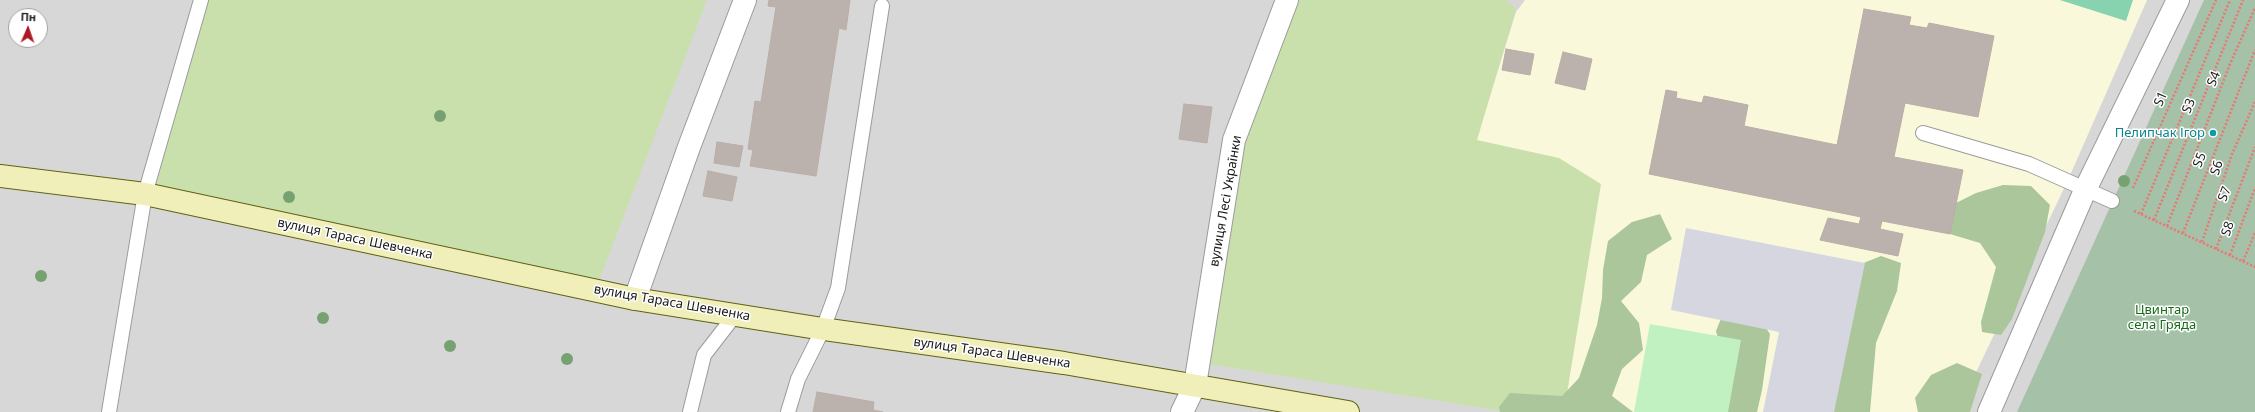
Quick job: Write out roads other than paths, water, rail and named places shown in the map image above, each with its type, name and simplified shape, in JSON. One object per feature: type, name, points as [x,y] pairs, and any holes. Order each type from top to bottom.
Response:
[{"type":"street","points":[[635,299],[745,0]]},
{"type":"street","name":"вулиця Лесі Українки","points":[[1182,412],[1195,385],[1234,140],[1287,0]]},
{"type":"street","points":[[1989,412],[2086,188],[2178,0]]},
{"type":"street","name":"вулиця Тараса Шевченка","points":[[0,176],[145,194],[635,299],[823,329],[1064,364],[1348,412]]},
{"type":"lane","points":[[109,412],[145,194],[201,0]]},
{"type":"lane","points":[[788,412],[798,379],[823,329],[838,288],[882,6]]},
{"type":"lane","points":[[1923,133],[2029,164],[2086,188],[2118,204]]},
{"type":"lane","points":[[690,412],[704,355],[735,315]]},
{"type":"place","name":"Пелипчак Ігор","points":[[2213,133]]},
{"type":"park label","name":"Цвинтар села Гряда","points":[[2162,318]]}]
